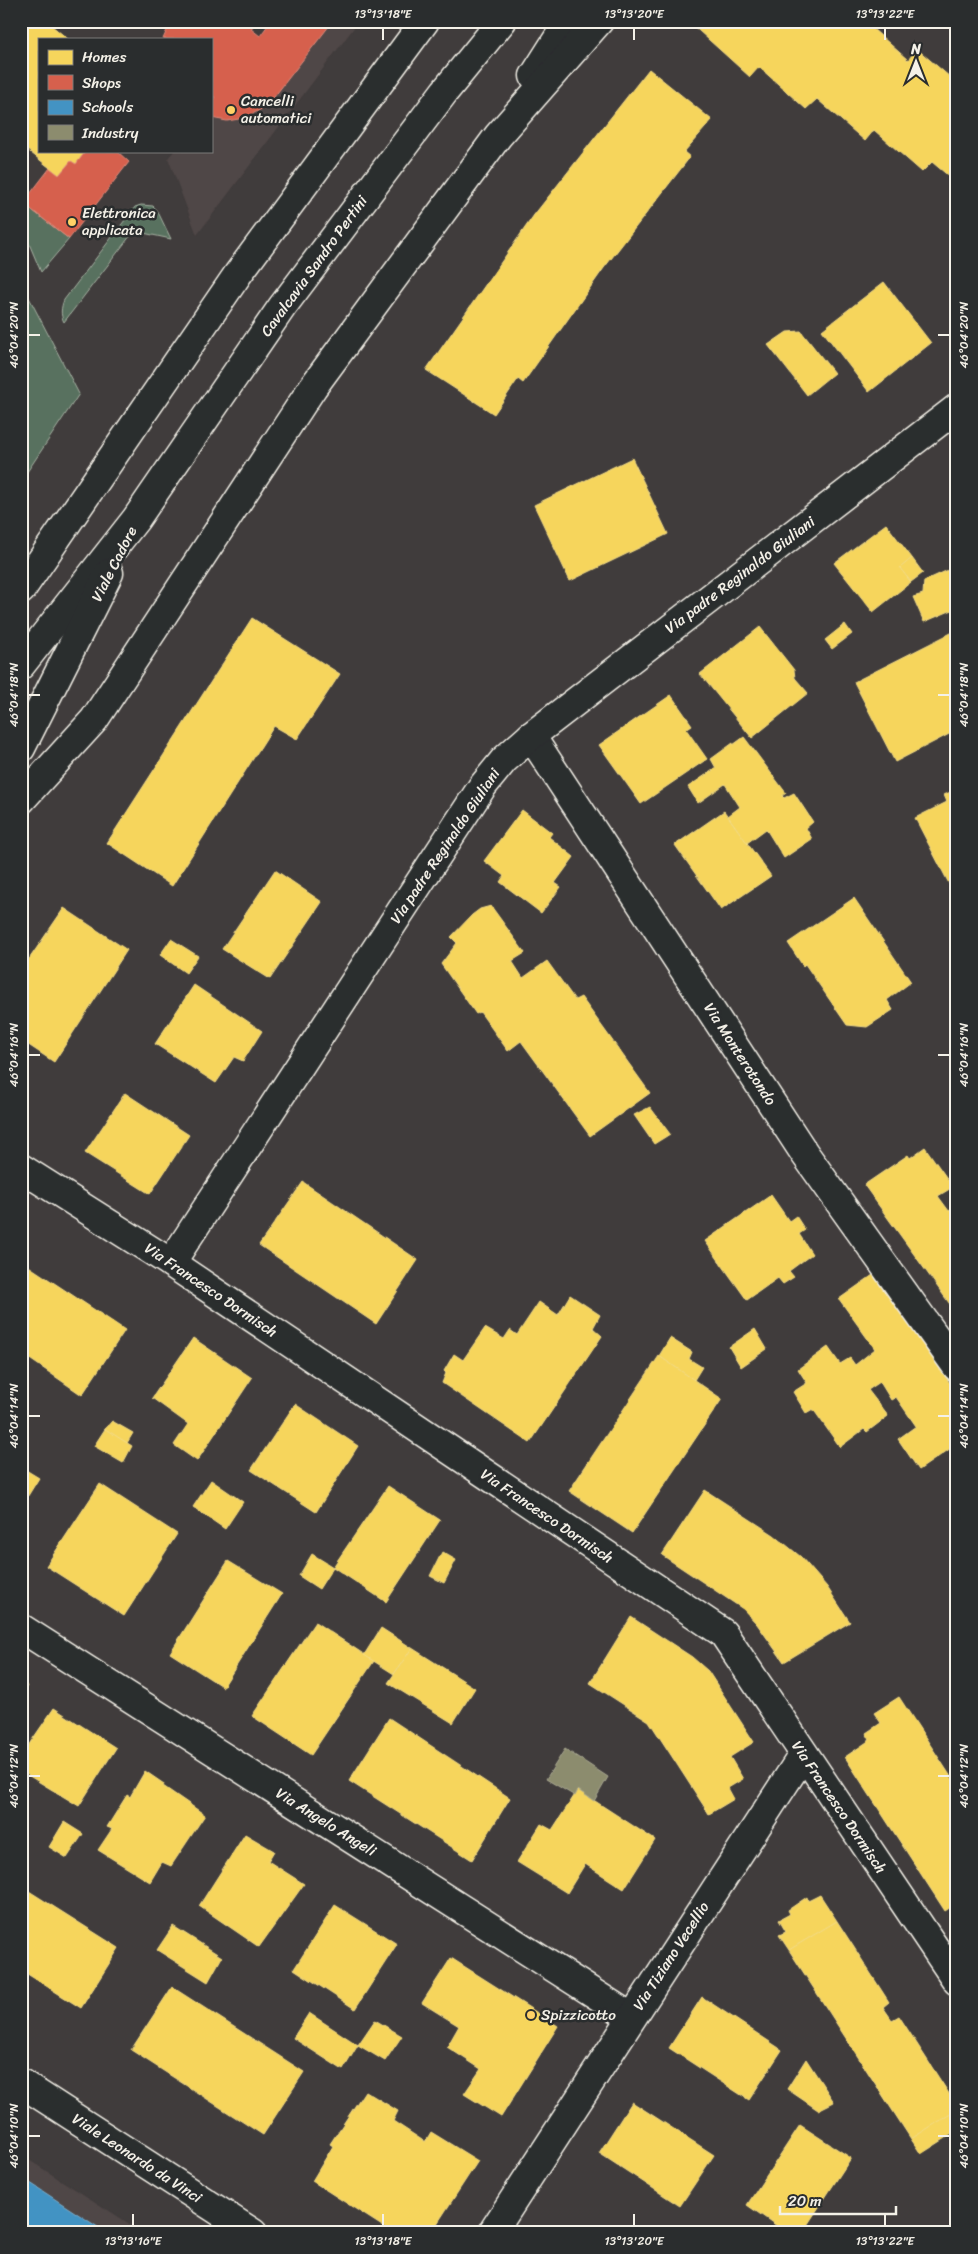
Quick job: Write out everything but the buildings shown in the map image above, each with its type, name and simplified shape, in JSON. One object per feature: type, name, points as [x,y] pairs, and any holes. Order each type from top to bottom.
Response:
[{"type":"street","points":[[21,590],[238,274],[425,21]]},
{"type":"street","name":"Cavalcavia Sandro Pertini","points":[[136,519],[282,308],[444,91],[502,21]]},
{"type":"street","points":[[498,136],[561,31],[569,21]]},
{"type":"street","points":[[21,800],[94,720],[313,387],[498,136],[599,21]]},
{"type":"street","name":"Via padre Reginaldo Giuliani","points":[[171,1263],[482,787],[504,760],[531,736],[957,408]]},
{"type":"street","name":"Viale Cadore","points":[[21,665],[136,519]]},
{"type":"street","name":"Viale Cadore","points":[[21,748],[136,519]]},
{"type":"street","name":"Via Monterotondo","points":[[531,736],[805,1154],[957,1366]]},
{"type":"street","name":"Via Francesco Dormisch","points":[[21,1168],[171,1263],[723,1633],[957,1981]]},
{"type":"street","name":"Via Angelo Angeli","points":[[21,1628],[632,2017]]},
{"type":"street","name":"Via Tiziano Vecellio","points":[[492,2233],[804,1755]]},
{"type":"street","name":"Viale Leonardo da Vinci","points":[[21,2083],[254,2233]]},
{"type":"shaded area","points":[[271,21],[359,21],[197,235],[168,158],[173,152],[212,152],[212,101]]},
{"type":"shaded area","points":[[21,2155],[122,2219],[143,2233],[21,2233]]},
{"type":"green space","points":[[23,203],[69,239],[41,272],[25,234]]},
{"type":"green space","points":[[141,205],[153,206],[157,210],[171,239],[134,231],[64,322],[61,311],[64,300],[135,207]]},
{"type":"green space","points":[[21,282],[79,394],[21,481]]},
{"type":"place","name":"Cancelli automatici","points":[[231,110]]},
{"type":"place","name":"Elettronica applicata","points":[[72,222]]},
{"type":"place","name":"Spizzicotto","points":[[531,2015]]}]
